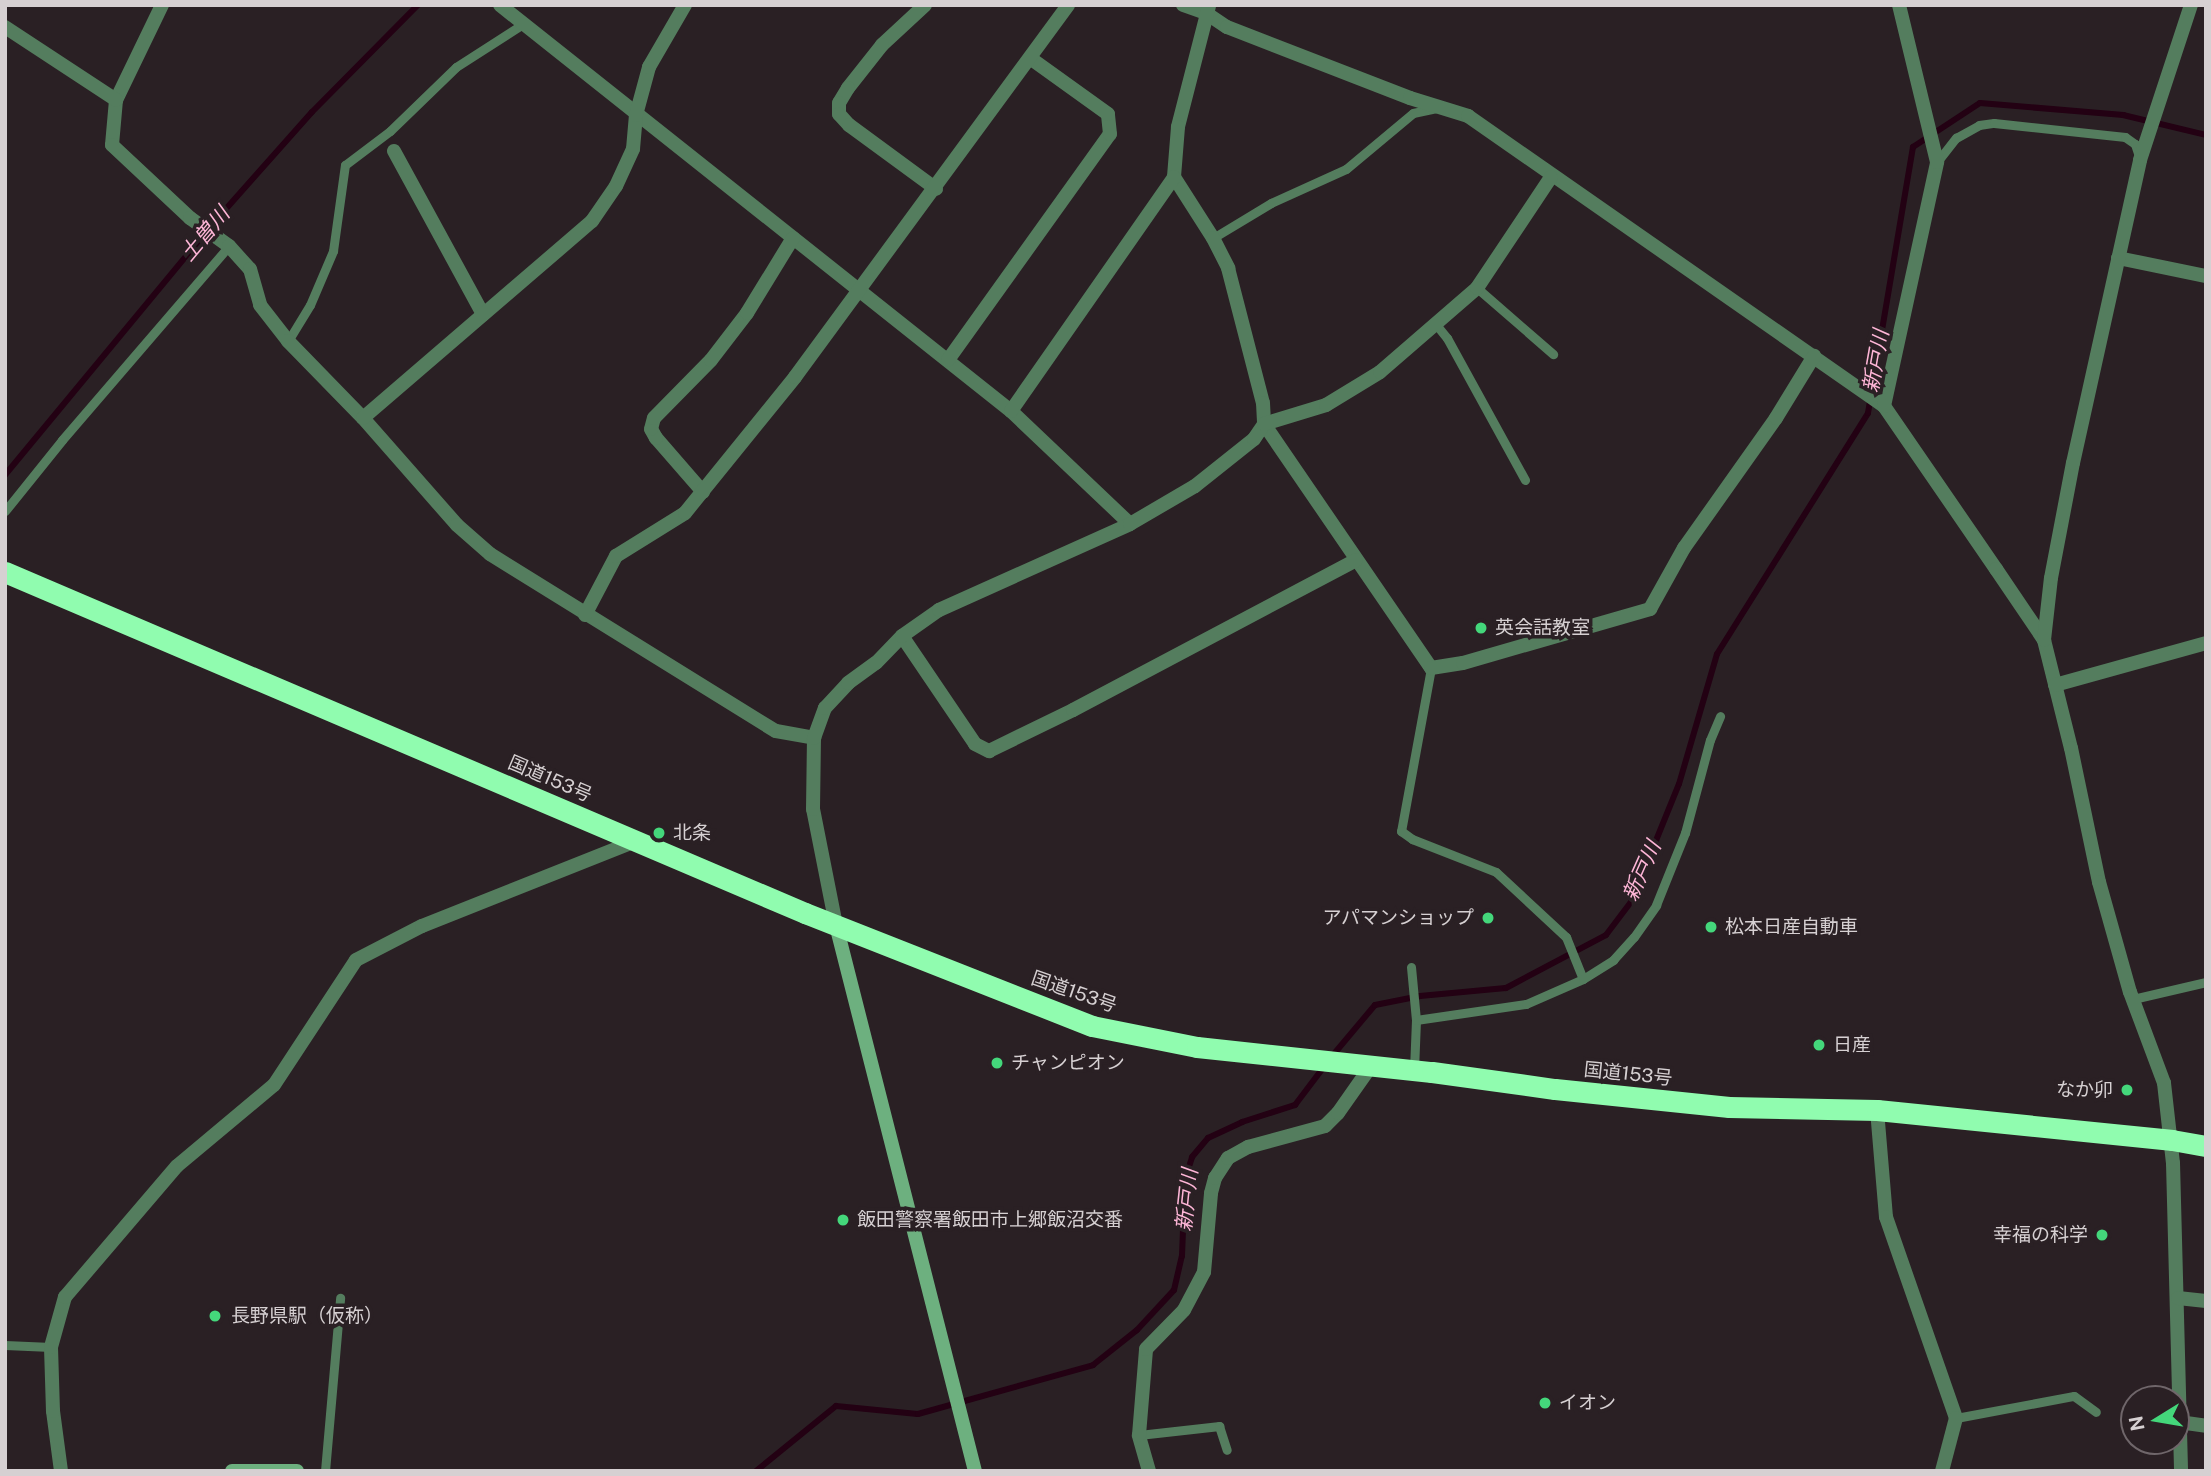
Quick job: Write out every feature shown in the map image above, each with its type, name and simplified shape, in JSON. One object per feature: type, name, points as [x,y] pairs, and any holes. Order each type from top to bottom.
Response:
[{"type":"highway","name":"国道153号","points":[[5,572],[836,925],[1092,1026],[1197,1047],[1414,1070],[1555,1089],[1729,1107],[1877,1110],[2172,1140],[2206,1146]]},
{"type":"street","points":[[162,5],[116,100],[112,145],[190,218],[225,244],[250,269],[260,305],[288,341],[363,418],[417,482],[476,542],[585,615],[776,731],[814,738]]},
{"type":"street","points":[[500,5],[1011,411],[1130,524]]},
{"type":"street","points":[[363,418],[592,221],[616,187],[633,149],[636,115],[649,67],[685,5]]},
{"type":"street","points":[[926,5],[882,44],[848,88],[839,103],[839,114],[849,125],[936,189]]},
{"type":"street","points":[[585,615],[616,556],[685,513],[795,377],[936,189],[1068,5]]},
{"type":"street","points":[[1183,5],[1208,9],[1227,27],[1468,116],[1551,177],[1882,405],[2043,640],[2097,875],[2133,999],[2164,1083],[2172,1140],[2179,1385]]},
{"type":"street","points":[[1882,405],[1935,156],[1899,5]]},
{"type":"street","points":[[2043,640],[2051,578],[2070,475],[2140,160],[2154,110],[2191,5]]},
{"type":"street","points":[[1011,411],[1174,177],[1178,127],[1208,9]]},
{"type":"street","points":[[5,27],[116,100]]},
{"type":"street","points":[[948,360],[1110,134],[1108,114],[1030,58]]},
{"type":"street","points":[[394,151],[483,314]]},
{"type":"street","points":[[1174,177],[1213,238],[1228,268],[1263,403],[1264,424],[1431,668],[1454,665],[1650,609],[1684,548],[1776,418],[1814,356]]},
{"type":"street","points":[[975,1471],[836,925],[813,810],[814,738],[824,708],[848,682],[876,663],[902,636],[939,610],[1130,524],[1195,485],[1255,439],[1264,424],[1326,405],[1380,372],[1434,322],[1477,288],[1551,177]]},
{"type":"street","points":[[703,492],[656,438],[651,429],[654,418],[718,351],[747,313],[793,237]]},
{"type":"street","points":[[2118,258],[2206,276]]},
{"type":"street","points":[[902,636],[975,744],[989,751],[1073,710],[1356,560]]},
{"type":"street","points":[[2055,685],[2206,643]]},
{"type":"street","points":[[61,1471],[53,1411],[51,1347],[65,1297],[177,1166],[274,1086],[356,960],[422,926],[636,841]]},
{"type":"street","points":[[1149,1471],[1139,1435],[1146,1349],[1184,1310],[1204,1272],[1211,1193],[1228,1158],[1248,1147],[1325,1126],[1338,1113],[1363,1065]]},
{"type":"street","points":[[1877,1110],[1886,1217],[1956,1418],[1942,1471]]},
{"type":"street","points":[[2178,1298],[2206,1301]]},
{"type":"street","points":[[232,1471],[297,1471]]},
{"type":"lane","points":[[288,341],[310,305],[333,251],[345,166],[390,131],[456,67],[523,24]]},
{"type":"lane","points":[[1213,238],[1281,198],[1346,169],[1413,113],[1440,107]]},
{"type":"lane","points":[[1935,156],[1956,138],[1979,125],[1994,123],[2125,137],[2135,145],[2140,160]]},
{"type":"lane","points":[[5,511],[225,244]]},
{"type":"lane","points":[[1477,288],[1553,354]]},
{"type":"lane","points":[[1434,322],[1447,338],[1525,480]]},
{"type":"lane","points":[[1431,668],[1401,831],[1412,839],[1496,872],[1566,937],[1583,979]]},
{"type":"lane","points":[[1415,1016],[1526,1004],[1583,979],[1613,960],[1634,937],[1656,905],[1685,833],[1710,740],[1720,716]]},
{"type":"lane","points":[[1411,967],[1415,1016],[1414,1070]]},
{"type":"lane","points":[[2133,999],[2206,982]]},
{"type":"lane","points":[[325,1471],[341,1298]]},
{"type":"lane","points":[[5,1345],[51,1347]]},
{"type":"lane","points":[[1956,1418],[2074,1396],[2095,1412]]},
{"type":"lane","points":[[1139,1435],[1219,1426],[1227,1450]]},
{"type":"waterway","name":"土曽川","points":[[5,475],[217,219],[312,112],[418,5]]},
{"type":"waterway","name":"新戸川","points":[[1333,1055],[1375,1005],[1420,996],[1506,988],[1606,935],[1631,902],[1679,784],[1717,654],[1868,413],[1913,147],[1980,103],[2123,115],[2206,135]]},
{"type":"waterway","name":"新戸川","points":[[756,1471],[836,1406],[918,1414],[1093,1365],[1137,1330],[1174,1290],[1182,1256],[1185,1179],[1192,1157],[1208,1138],[1242,1122],[1295,1105],[1326,1064]]},
{"type":"place","name":"英会話教室","points":[[1481,628]]},
{"type":"place","name":"北条","points":[[659,833]]},
{"type":"place","name":"アパマンショップ","points":[[1488,918]]},
{"type":"place","name":"松本日産自動車","points":[[1711,927]]},
{"type":"place","name":"日産","points":[[1819,1045]]},
{"type":"place","name":"チャンピオン","points":[[997,1063]]},
{"type":"place","name":"なか卯","points":[[2127,1090]]},
{"type":"place","name":"飯田警察署飯田市上郷飯沼交番","points":[[843,1220]]},
{"type":"place","name":"幸福の科学","points":[[2102,1235]]},
{"type":"place","name":"長野県駅（仮称）","points":[[215,1316]]},
{"type":"place","name":"イオン","points":[[1545,1403]]}]
